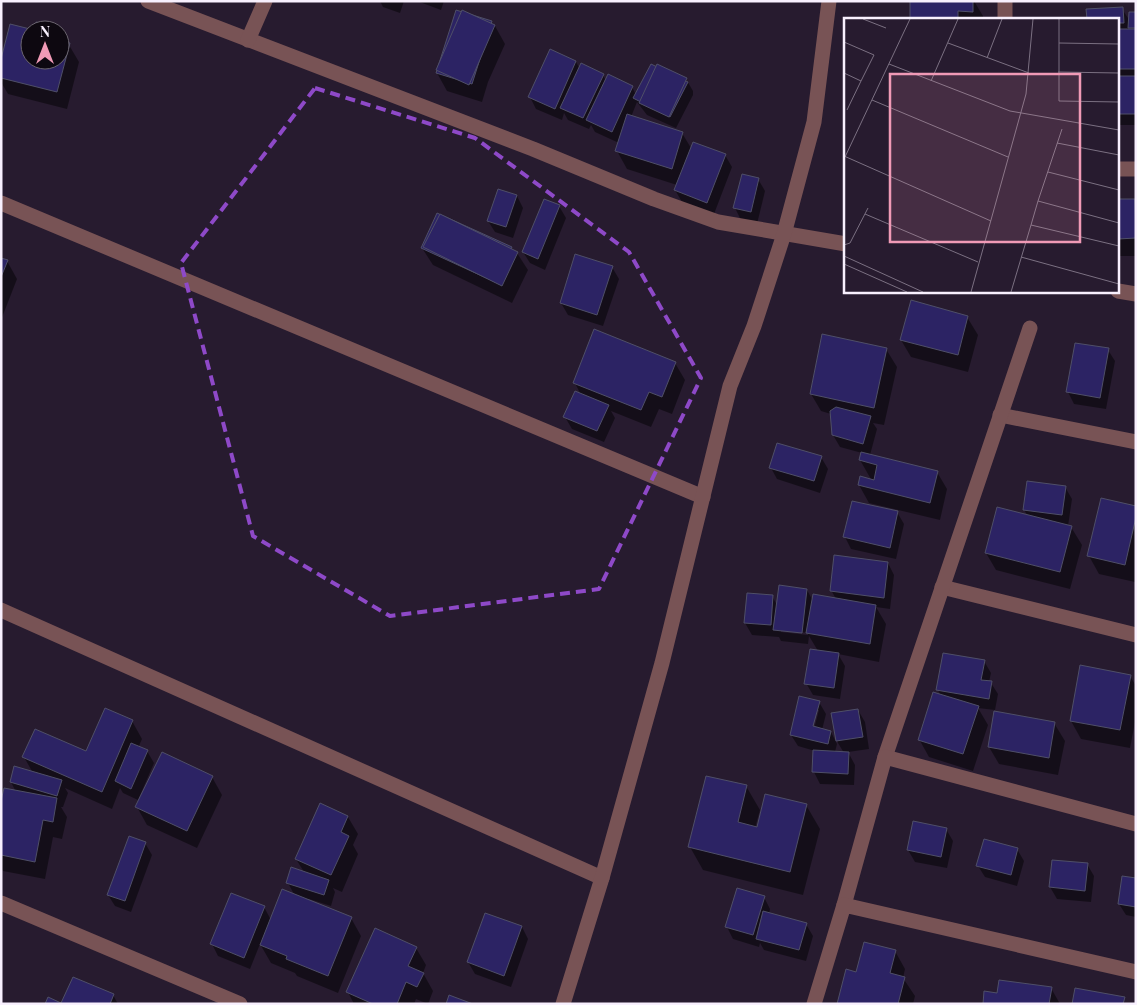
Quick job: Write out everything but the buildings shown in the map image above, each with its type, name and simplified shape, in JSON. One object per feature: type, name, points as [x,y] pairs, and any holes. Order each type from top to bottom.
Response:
[{"type":"street","points":[[148,1],[718,222],[844,244]]},
{"type":"street","points":[[248,40],[265,1]]},
{"type":"street","points":[[564,1004],[602,878],[662,663],[730,386],[754,326],[784,234],[814,122],[829,1]]},
{"type":"street","points":[[1005,1],[1005,18]]},
{"type":"street","points":[[1120,169],[1136,170]]},
{"type":"street","points":[[1,203],[703,498]]},
{"type":"street","points":[[1120,290],[1136,294]]},
{"type":"street","points":[[814,1004],[885,757],[1030,328]]},
{"type":"street","points":[[1000,415],[1136,442]]},
{"type":"street","points":[[942,587],[1136,635]]},
{"type":"street","points":[[1,610],[602,878]]},
{"type":"street","points":[[885,757],[1136,824]]},
{"type":"street","points":[[1,903],[240,1004]]},
{"type":"street","points":[[844,905],[1136,972]]},
{"type":"highlighted area","points":[[315,88],[475,138],[629,252],[701,378],[599,589],[390,616],[253,536],[181,263]]}]
